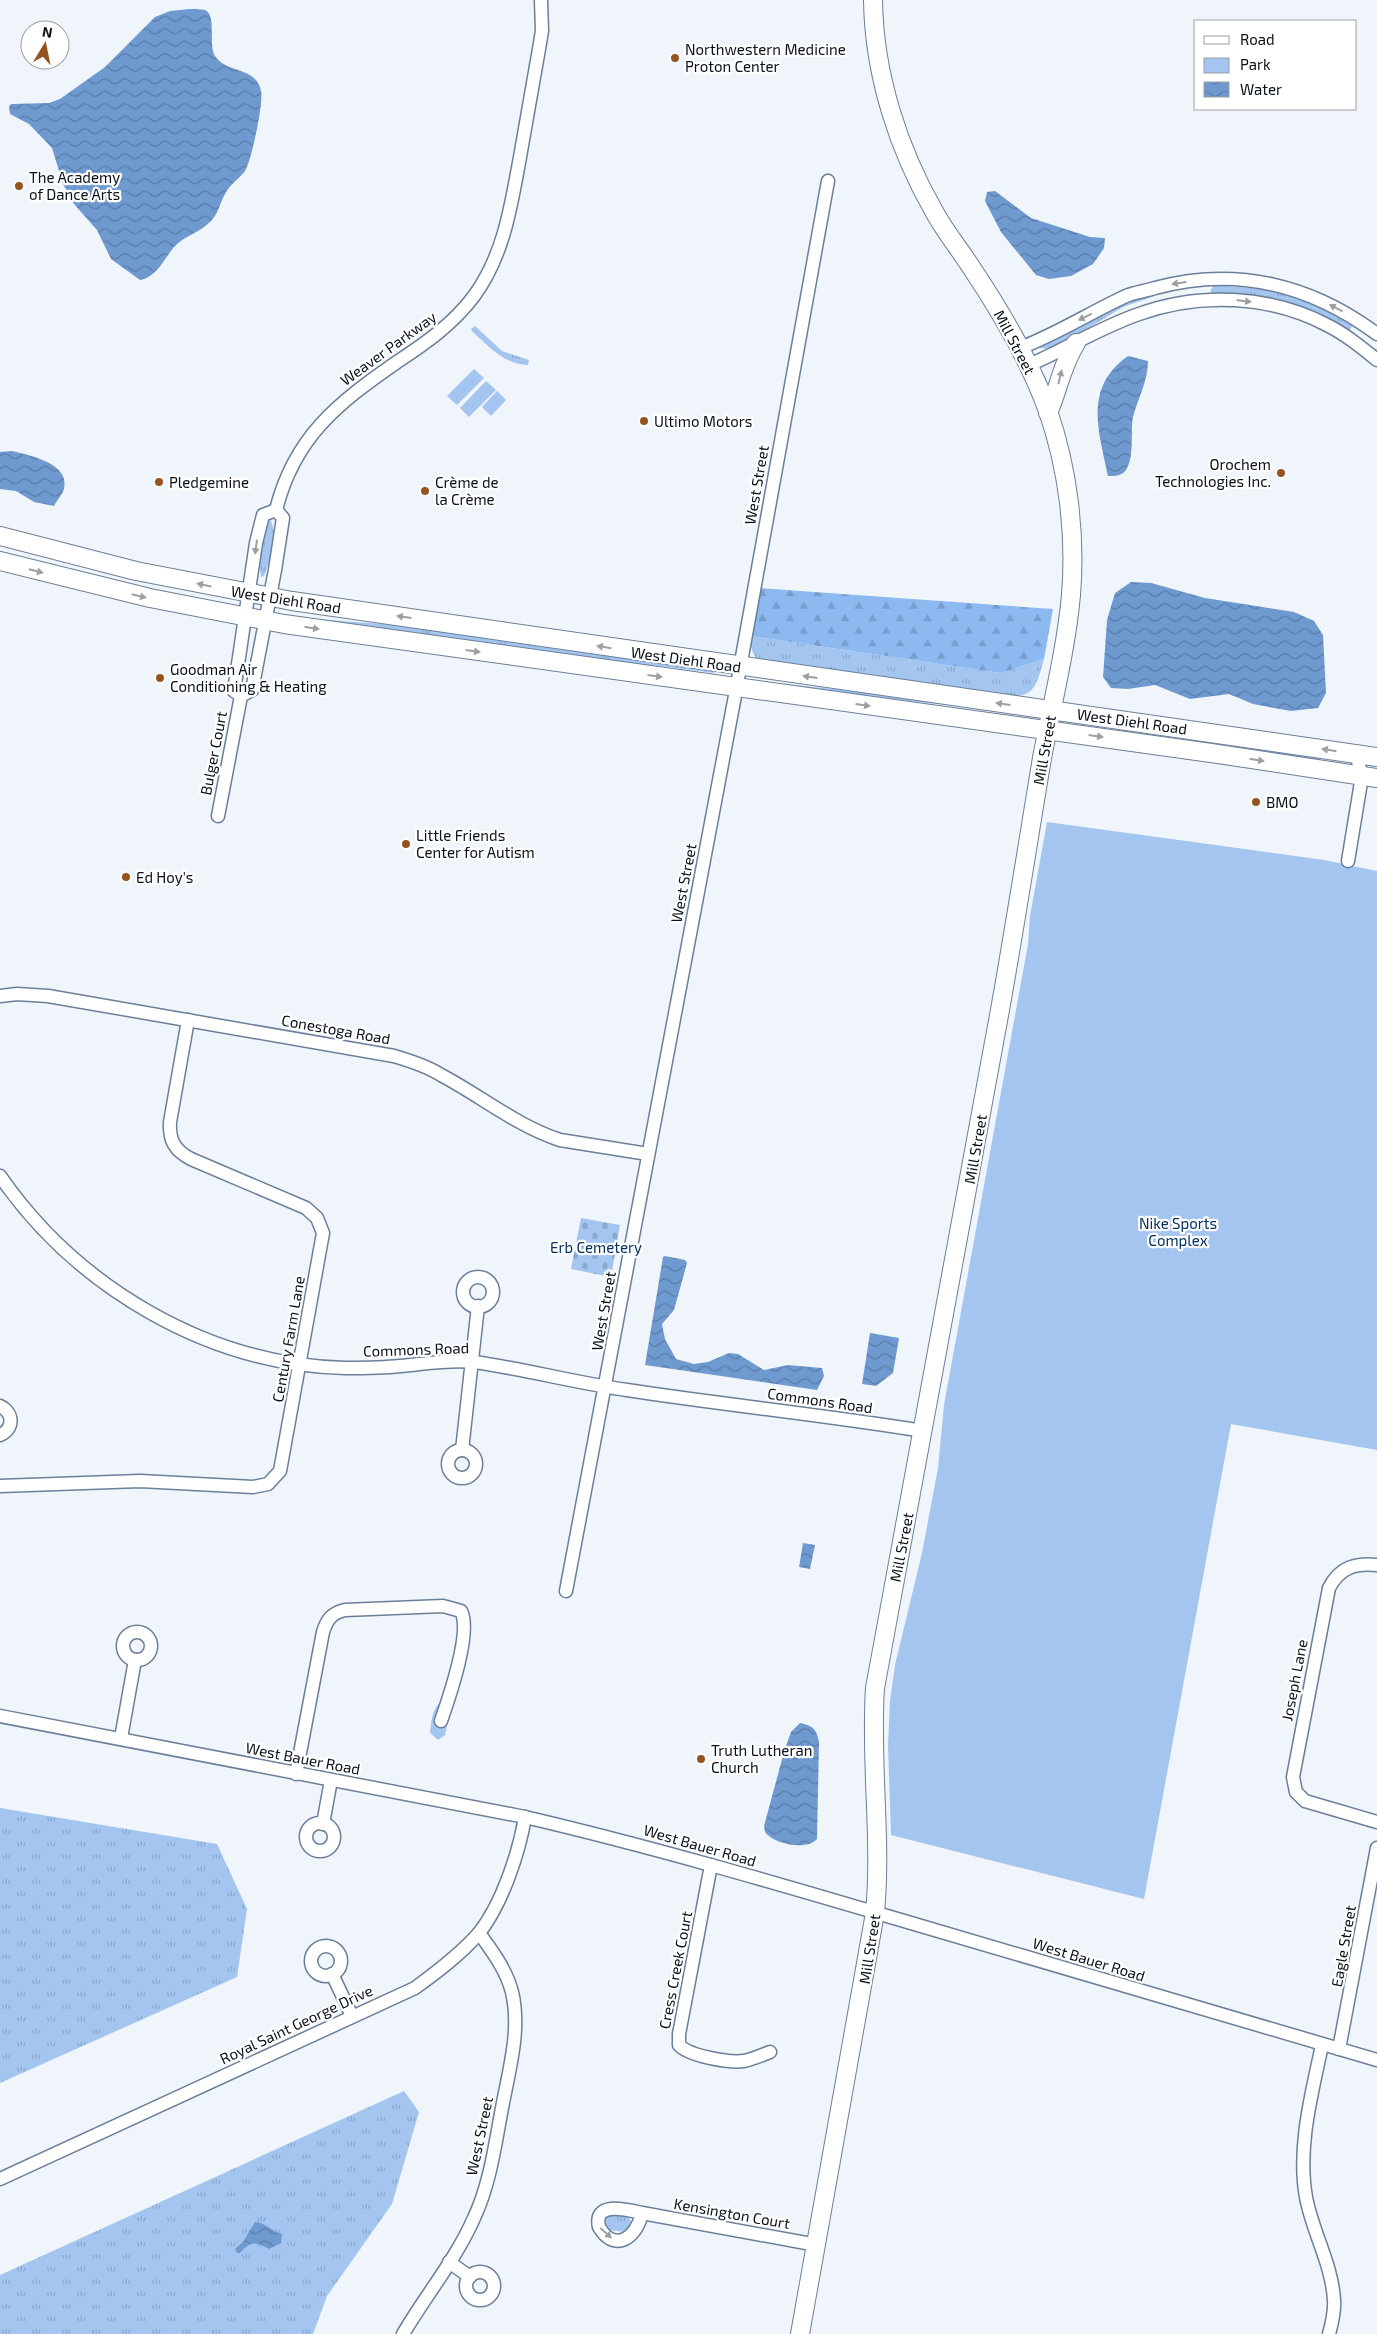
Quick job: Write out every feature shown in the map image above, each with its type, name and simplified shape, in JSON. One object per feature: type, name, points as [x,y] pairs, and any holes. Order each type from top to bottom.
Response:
[{"type":"street","name":"Weaver Parkway","points":[[269,597],[283,518],[276,510],[280,492],[291,467],[319,425],[353,393],[445,328],[473,298],[489,272],[505,232],[513,194],[542,31],[541,0]]},
{"type":"street","name":"Mill Street","points":[[800,2334],[875,1913],[878,1860],[873,1722],[875,1688],[969,1184],[1067,628],[1072,560],[1072,526],[1065,481],[1048,413],[1029,365],[1020,348],[990,296],[935,214],[907,156],[889,105],[876,43],[873,0]]},
{"type":"street","name":"West Street","points":[[566,1591],[736,687],[828,181]]},
{"type":"street","points":[[1020,348],[1128,295],[1174,283],[1206,280],[1235,279],[1264,282],[1301,292],[1336,306],[1377,334]]},
{"type":"street","points":[[1029,365],[1138,314],[1178,303],[1208,299],[1241,300],[1273,306],[1326,324],[1377,360]]},
{"type":"street","points":[[1048,413],[1057,394],[1061,372],[1076,343]]},
{"type":"street","points":[[249,593],[259,528],[263,515],[276,510]]},
{"type":"street","name":"West Diehl Road","points":[[0,536],[136,571],[269,597],[739,667],[1377,757]]},
{"type":"street","name":"West Diehl Road","points":[[0,561],[102,587],[264,621],[1048,730],[1369,777]]},
{"type":"street","name":"Bulger Court","points":[[241,696],[234,691],[249,593]]},
{"type":"street","name":"Bulger Court","points":[[241,696],[252,690],[269,597]]},
{"type":"street","name":"Bulger Court","points":[[218,816],[241,696]]},
{"type":"street","points":[[1348,860],[1369,777],[1356,754]]},
{"type":"street","name":"Conestoga Road","points":[[0,996],[17,994],[48,996],[394,1056],[441,1074],[548,1136],[560,1140],[648,1154]]},
{"type":"street","name":"Century Farm Lane","points":[[0,1486],[140,1481],[253,1487],[268,1484],[276,1476],[282,1463],[322,1243],[321,1224],[313,1213],[306,1208],[191,1159],[176,1149],[170,1138],[170,1122],[188,1020]]},
{"type":"street","name":"Commons Road","points":[[2,1185],[73,1258],[108,1286],[159,1317],[213,1341],[242,1351],[299,1364],[371,1368],[471,1362],[605,1387],[923,1431]]},
{"type":"street","points":[[462,1450],[478,1306]]},
{"type":"street","points":[[0,1406],[7,1411],[11,1419],[9,1427],[0,1435]]},
{"type":"street","name":"Joseph Lane","points":[[1377,1565],[1358,1564],[1341,1572],[1336,1576],[1326,1598],[1293,1777],[1296,1792],[1305,1801],[1377,1822]]},
{"type":"street","points":[[296,1774],[323,1632],[330,1616],[336,1612],[442,1606],[461,1612],[466,1625],[453,1688],[441,1720]]},
{"type":"street","points":[[121,1738],[135,1660]]},
{"type":"street","name":"West Bauer Road","points":[[0,1716],[121,1738],[296,1774],[525,1816],[634,1843],[1377,2060]]},
{"type":"street","points":[[323,1824],[331,1780]]},
{"type":"street","name":"Royal Saint George Drive","points":[[0,2179],[414,1988],[444,1966],[479,1933],[500,1897],[514,1865],[525,1816]]},
{"type":"street","name":"Eagle Street","points":[[1339,2049],[1377,1848]]},
{"type":"street","name":"Cress Creek Court","points":[[711,1865],[679,2034],[680,2045],[689,2052],[727,2060],[744,2061],[770,2052]]},
{"type":"street","name":"West Street","points":[[403,2334],[475,2217],[490,2171],[515,2031],[515,2008],[508,1980],[497,1958],[479,1933]]},
{"type":"street","points":[[332,1974],[352,2016]]},
{"type":"street","points":[[1322,2045],[1309,2109],[1303,2170],[1311,2220],[1333,2293],[1334,2314],[1329,2334]]},
{"type":"street","name":"Kensington Court","points":[[642,2213],[817,2245]]},
{"type":"street","points":[[449,2262],[470,2276]]},
{"type":"green space","points":[[1214,285],[1265,289],[1315,303],[1353,325],[1349,331],[1213,294],[1210,291]]},
{"type":"green space","points":[[1151,294],[1155,296],[1123,307],[1057,347],[1051,349],[1039,348],[1039,346],[1120,306]]},
{"type":"green space","points":[[475,326],[502,351],[529,360],[528,365],[512,362],[497,354],[472,331],[471,329]]},
{"type":"green space","points":[[474,369],[484,378],[457,405],[447,396]]},
{"type":"green space","points":[[486,381],[496,390],[469,417],[460,408]]},
{"type":"green space","points":[[497,391],[506,400],[491,416],[482,407]]},
{"type":"green space","points":[[269,518],[274,531],[273,547],[264,576],[261,577],[259,557],[266,522]]},
{"type":"green space","points":[[757,588],[1053,609],[1044,659],[1001,673],[750,636]]},
{"type":"green space","points":[[288,617],[451,629],[715,670],[714,673],[554,656]]},
{"type":"green space","points":[[750,636],[1001,673],[1044,659],[1036,683],[1029,692],[1023,695],[1005,697],[761,664],[752,651]]},
{"type":"green space","points":[[762,682],[926,698],[1021,714],[813,692]]},
{"type":"green space","points":[[1078,725],[1172,738],[1227,740],[1321,757],[1317,763],[1077,728]]},
{"type":"green space","name":"Nike Sports Complex","points":[[1047,822],[1324,860],[1377,871],[1377,1450],[1231,1424],[1144,1899],[891,1835],[888,1745],[890,1701],[895,1665],[922,1553],[938,1468],[944,1405],[1028,944],[1030,916]]},
{"type":"green space","name":"Erb Cemetery","points":[[581,1218],[620,1225],[611,1277],[571,1269]]},
{"type":"green space","points":[[440,1703],[444,1704],[450,1711],[445,1735],[438,1740],[430,1733],[434,1712]]},
{"type":"green space","points":[[0,1808],[217,1844],[247,1909],[237,1977],[0,2083]]},
{"type":"green space","points":[[404,2091],[419,2112],[392,2204],[327,2296],[313,2334],[0,2334],[0,2275]]},
{"type":"green space","points":[[610,2213],[628,2216],[631,2221],[630,2227],[625,2232],[609,2230],[605,2221]]},
{"type":"water","points":[[205,10],[209,13],[212,24],[213,51],[220,62],[247,74],[258,83],[261,91],[259,119],[248,166],[227,190],[214,218],[207,225],[178,243],[156,271],[140,280],[111,259],[97,230],[74,204],[63,184],[52,148],[29,124],[10,114],[9,107],[11,104],[49,103],[60,99],[105,67],[155,17],[170,11]]},
{"type":"water","points":[[995,191],[1031,218],[1090,237],[1105,238],[1104,248],[1093,264],[1071,276],[1049,279],[1036,275],[1001,232],[985,201],[987,192]]},
{"type":"water","points":[[1128,356],[1148,361],[1148,368],[1133,417],[1129,464],[1122,473],[1116,476],[1108,476],[1099,426],[1100,396],[1105,382],[1114,368]]},
{"type":"water","points":[[12,451],[47,462],[61,473],[64,480],[64,489],[54,506],[34,502],[16,491],[0,489],[0,452]]},
{"type":"water","points":[[1131,582],[1151,583],[1205,598],[1294,612],[1314,621],[1323,635],[1326,693],[1318,708],[1291,711],[1253,704],[1229,694],[1190,699],[1155,685],[1128,689],[1111,688],[1103,677],[1107,620],[1115,593]]},
{"type":"water","points":[[663,1257],[685,1260],[687,1263],[674,1310],[662,1324],[665,1339],[676,1359],[694,1364],[708,1362],[729,1353],[738,1354],[764,1370],[788,1365],[822,1368],[824,1376],[817,1390],[645,1365]]},
{"type":"water","points":[[870,1333],[899,1338],[893,1373],[876,1386],[862,1384]]},
{"type":"water","points":[[803,1543],[815,1545],[810,1569],[799,1567]]},
{"type":"water","points":[[800,1723],[813,1728],[819,1742],[817,1839],[806,1845],[790,1845],[769,1836],[765,1832],[764,1826],[784,1752],[791,1732]]},
{"type":"water","points":[[255,2222],[259,2222],[282,2234],[281,2243],[269,2249],[257,2244],[250,2244],[240,2253],[237,2253],[235,2249],[243,2242]]},
{"type":"place","name":"Northwestern Medicine Proton Center","points":[[675,58]]},
{"type":"place","name":"The Academy of Dance Arts","points":[[19,186]]},
{"type":"place","name":"Ultimo Motors","points":[[644,421]]},
{"type":"place","name":"Orochem Technologies Inc.","points":[[1281,473]]},
{"type":"place","name":"Pledgemine","points":[[159,482]]},
{"type":"place","name":"Crème de la Crème","points":[[425,491]]},
{"type":"place","name":"Goodman Air Conditioning & Heating","points":[[160,678]]},
{"type":"place","name":"BMO","points":[[1256,802]]},
{"type":"place","name":"Little Friends Center for Autism","points":[[406,844]]},
{"type":"place","name":"Ed Hoy's","points":[[126,877]]},
{"type":"place","name":"Truth Lutheran Church","points":[[701,1759]]}]
